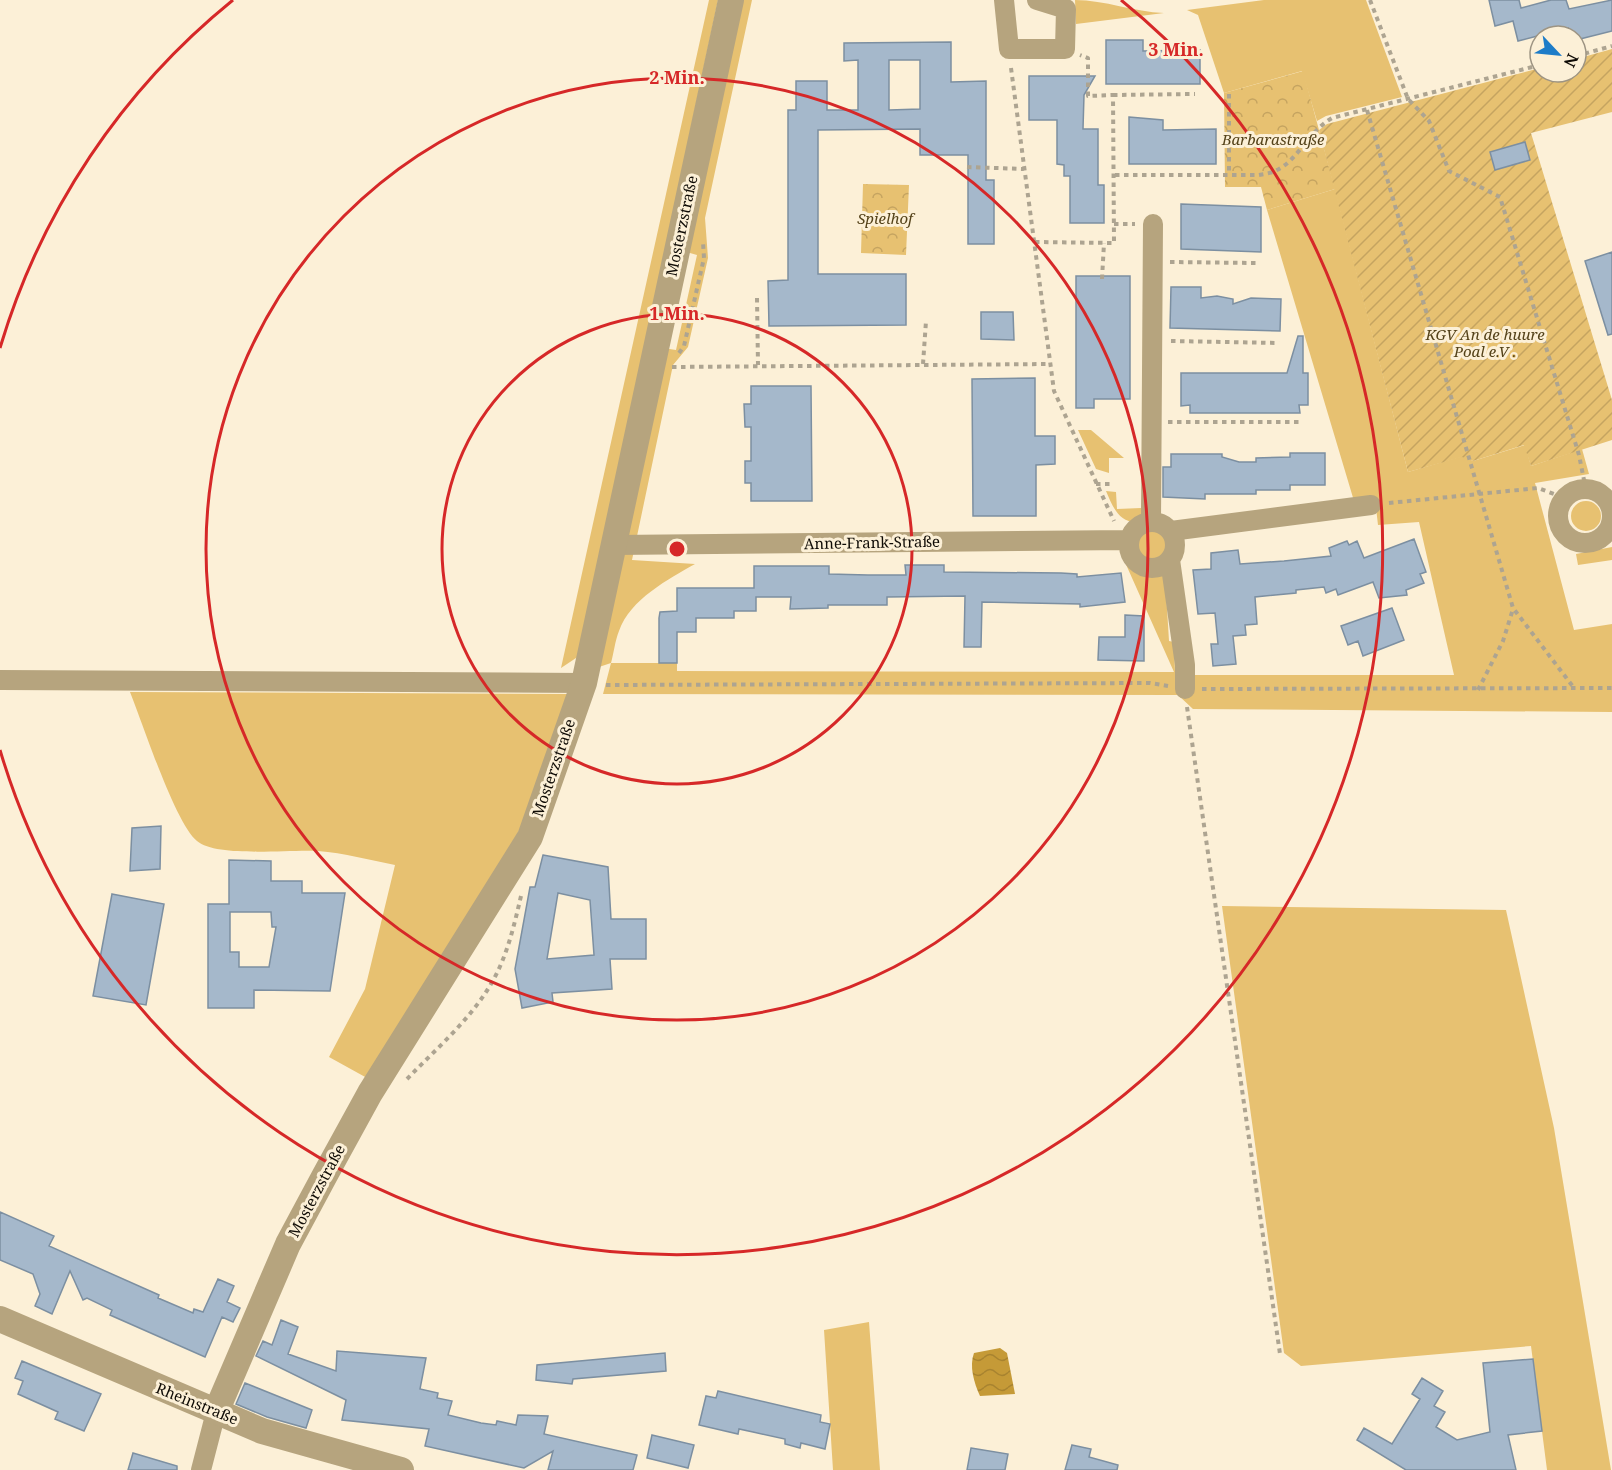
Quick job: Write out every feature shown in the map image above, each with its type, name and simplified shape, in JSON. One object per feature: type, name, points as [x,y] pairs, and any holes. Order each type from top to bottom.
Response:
[{"type":"street","name":"Mosterzstraße","points":[[201,1470],[216,1412],[288,1244],[370,1093],[530,837],[584,683],[731,0]]},
{"type":"street","points":[[1004,0],[1009,49],[1065,49],[1066,9],[1037,0]]},
{"type":"street","points":[[1151,521],[1153,224]]},
{"type":"street","points":[[1600,493],[1611,511],[1609,528],[1605,535],[1590,543],[1573,540],[1561,529],[1558,513],[1566,498],[1600,493]]},
{"type":"street","points":[[1171,531],[1371,505]]},
{"type":"street","points":[[1170,560],[1157,568],[1142,566],[1131,555],[1126,541],[1136,527],[1151,521],[1162,523],[1171,531],[1175,546],[1170,560],[1180,621],[1185,688]]},
{"type":"street","name":"Anne-Frank-Straße","points":[[615,545],[1126,541]]},
{"type":"street","points":[[0,680],[584,683]]},
{"type":"street","name":"Rheinstraße","points":[[0,1319],[262,1431],[401,1470]]},
{"type":"path","points":[[1370,0],[1408,99],[1429,121],[1449,171],[1500,197],[1579,455],[1600,493]]},
{"type":"path","points":[[1588,53],[1612,46]]},
{"type":"path","points":[[1009,49],[1054,391],[1064,417],[1126,541]]},
{"type":"path","points":[[1065,49],[1088,58],[1088,96],[1195,94]]},
{"type":"path","points":[[1115,175],[1259,175],[1278,170],[1292,158],[1319,126],[1332,118],[1528,68]]},
{"type":"path","points":[[1229,94],[1229,174]]},
{"type":"path","points":[[1035,242],[1114,243],[1113,95]]},
{"type":"path","points":[[1367,110],[1513,608],[1574,688]]},
{"type":"path","points":[[967,167],[1024,169]]},
{"type":"path","points":[[1102,279],[1104,243]]},
{"type":"path","points":[[1152,261],[1256,263]]},
{"type":"path","points":[[757,298],[758,365]]},
{"type":"path","points":[[923,364],[926,321]]},
{"type":"path","points":[[1151,341],[1279,343]]},
{"type":"path","points":[[652,365],[1049,364]]},
{"type":"path","points":[[1151,422],[1299,422]]},
{"type":"path","points":[[1096,483],[1111,484]]},
{"type":"path","points":[[1371,505],[1538,488],[1566,498]]},
{"type":"path","points":[[1478,690],[1503,641],[1513,608]]},
{"type":"path","points":[[584,683],[1150,683],[1185,688],[1478,690],[1612,688]]},
{"type":"path","points":[[1185,688],[1280,1353]]},
{"type":"green space","points":[[709,0],[718,0],[579,656],[561,668]]},
{"type":"green space","points":[[741,0],[752,0],[705,218],[708,258],[688,347],[673,365],[632,560],[695,564],[651,591],[632,609],[619,631],[611,663],[599,667],[663,348],[676,350],[697,255],[683,251]]},
{"type":"green space","points":[[1075,0],[1142,11],[1164,13],[1076,24]]},
{"type":"green space","points":[[1264,0],[1366,0],[1402,97],[1326,116],[1317,121],[1302,71],[1224,93],[1198,15],[1187,10]]},
{"type":"green space","name":"KGV An de huure Poal e.V .","points":[[1612,49],[1612,112],[1531,133],[1612,400],[1612,440],[1531,466],[1524,445],[1473,461],[1462,457],[1408,472],[1319,130],[1327,124],[1528,71],[1528,84],[1588,84],[1588,56]]},
{"type":"green space","name":"Barbarastraße","points":[[1303,71],[1335,189],[1267,210],[1261,187],[1225,187],[1224,93]]},
{"type":"green space","name":"Spielhof","points":[[863,184],[909,185],[906,255],[861,253]]},
{"type":"green space","points":[[1335,189],[1408,472],[1463,456],[1473,461],[1525,445],[1531,466],[1582,449],[1589,474],[1535,483],[1574,630],[1612,624],[1612,712],[1193,709],[1178,695],[603,694],[611,663],[677,663],[677,671],[1174,672],[1124,560],[1147,574],[1160,573],[1168,577],[1166,592],[1169,641],[1174,642],[1175,672],[1192,675],[1454,675],[1419,522],[1378,525],[1375,499],[1354,501],[1267,210]]},
{"type":"green space","points":[[1078,430],[1091,430],[1124,458],[1109,458],[1109,473],[1096,469]]},
{"type":"green space","points":[[1106,491],[1116,492],[1117,509],[1141,508],[1142,493],[1147,508],[1136,522],[1125,519],[1116,512]]},
{"type":"green space","points":[[1586,501],[1592,502],[1600,510],[1600,522],[1592,530],[1586,531],[1580,530],[1572,522],[1571,516],[1572,510],[1580,502]]},
{"type":"green space","points":[[1152,530],[1158,531],[1166,539],[1166,551],[1158,559],[1152,560],[1146,559],[1138,551],[1137,545],[1138,539],[1146,531]]},
{"type":"green space","points":[[1612,547],[1612,560],[1578,565],[1576,554]]},
{"type":"green space","points":[[130,692],[570,694],[532,805],[508,852],[367,1078],[329,1057],[365,989],[395,865],[318,851],[254,852],[220,849],[197,841],[179,815]]},
{"type":"green space","points":[[1222,906],[1506,910],[1554,1128],[1611,1470],[1547,1470],[1531,1346],[1301,1366],[1284,1353]]},
{"type":"green space","points":[[869,1322],[880,1470],[833,1470],[824,1330]]},
{"type":"water","points":[[1000,1348],[1007,1353],[1015,1394],[980,1396],[973,1374],[974,1353]]},
{"type":"building","points":[[1489,0],[1519,0],[1521,8],[1551,0],[1566,0],[1569,9],[1612,0],[1612,31],[1588,37],[1588,24],[1528,24],[1528,38],[1518,41],[1513,21],[1495,26]]},
{"type":"building","points":[[1106,40],[1143,40],[1143,51],[1200,50],[1200,84],[1106,84]]},
{"type":"building","points":[[951,42],[951,82],[986,81],[986,180],[994,180],[994,244],[968,244],[968,155],[920,155],[920,129],[818,130],[818,274],[906,274],[906,325],[769,326],[768,281],[788,280],[788,110],[796,110],[796,81],[827,81],[827,110],[858,110],[858,60],[844,61],[844,43]],"holes":[[[889,60],[920,60],[920,109],[889,110]]]},
{"type":"building","points":[[1029,76],[1095,76],[1084,95],[1083,129],[1098,129],[1098,185],[1104,185],[1104,223],[1070,223],[1070,176],[1064,176],[1064,165],[1057,164],[1057,120],[1029,120]]},
{"type":"building","points":[[1129,117],[1163,120],[1163,130],[1216,129],[1216,164],[1129,164]]},
{"type":"building","points":[[1525,142],[1530,160],[1495,170],[1490,152]]},
{"type":"building","points":[[1181,204],[1261,207],[1261,252],[1181,249]]},
{"type":"building","points":[[1612,252],[1612,334],[1608,335],[1585,261]]},
{"type":"building","points":[[1076,276],[1130,276],[1130,399],[1094,399],[1094,408],[1076,408]]},
{"type":"building","points":[[1171,287],[1201,287],[1201,298],[1217,296],[1233,299],[1233,304],[1251,298],[1281,299],[1280,331],[1170,328]]},
{"type":"building","points":[[981,312],[1013,312],[1014,340],[981,339]]},
{"type":"building","points":[[1298,336],[1303,336],[1303,373],[1308,373],[1308,405],[1299,405],[1300,413],[1190,413],[1190,405],[1181,406],[1181,373],[1287,373]]},
{"type":"building","points":[[1035,378],[1035,436],[1055,436],[1055,464],[1036,465],[1036,516],[973,516],[972,379]]},
{"type":"building","points":[[751,386],[811,386],[812,501],[751,501],[751,483],[745,483],[745,461],[751,461],[751,427],[745,427],[744,404],[751,404]]},
{"type":"building","points":[[1290,453],[1325,453],[1325,485],[1290,485],[1290,490],[1256,490],[1256,494],[1205,494],[1205,499],[1163,497],[1163,467],[1171,467],[1171,454],[1222,454],[1222,457],[1239,462],[1256,462],[1256,458],[1290,457]]},
{"type":"building","points":[[1414,539],[1426,572],[1420,574],[1424,583],[1406,590],[1407,595],[1379,598],[1373,582],[1338,595],[1336,589],[1326,593],[1324,587],[1296,590],[1296,593],[1255,597],[1257,624],[1245,625],[1246,635],[1233,636],[1236,664],[1213,666],[1211,644],[1218,644],[1215,613],[1198,614],[1193,570],[1211,569],[1211,553],[1238,550],[1240,564],[1284,561],[1331,556],[1329,548],[1347,541],[1349,545],[1357,541],[1364,558]]},
{"type":"building","points":[[905,565],[944,565],[944,572],[1061,573],[1077,574],[1077,577],[1121,573],[1125,602],[1080,607],[1080,604],[982,602],[981,647],[964,647],[965,596],[887,597],[887,605],[828,605],[828,608],[790,609],[791,597],[756,597],[756,611],[734,611],[734,618],[696,618],[696,632],[677,632],[677,663],[659,663],[660,612],[677,611],[677,588],[754,588],[754,566],[829,566],[829,574],[906,575]]},
{"type":"building","points":[[1392,608],[1404,640],[1363,656],[1358,641],[1348,645],[1341,626]]},
{"type":"building","points":[[1125,615],[1144,616],[1144,661],[1098,660],[1099,637],[1125,637]]},
{"type":"building","points":[[161,826],[160,869],[130,871],[132,828]]},
{"type":"building","points":[[543,855],[608,867],[611,919],[646,919],[646,959],[610,959],[612,989],[552,993],[553,1002],[522,1008],[515,969],[530,887],[535,887]],"holes":[[[558,893],[590,900],[594,955],[547,959]]]},
{"type":"building","points":[[229,860],[271,861],[271,881],[302,881],[302,893],[345,893],[330,991],[254,990],[254,1008],[208,1008],[208,904],[229,904]],"holes":[[[230,912],[271,912],[272,927],[276,927],[269,967],[239,967],[239,952],[230,952]]]},
{"type":"building","points":[[112,894],[164,904],[146,1005],[93,996]]},
{"type":"building","points":[[0,1212],[54,1236],[49,1246],[159,1295],[158,1298],[193,1313],[194,1309],[203,1312],[218,1279],[234,1286],[227,1302],[240,1308],[233,1322],[222,1317],[205,1357],[110,1315],[112,1310],[87,1298],[83,1300],[70,1271],[52,1314],[35,1306],[40,1294],[33,1274],[0,1260]]},
{"type":"building","points":[[281,1320],[298,1327],[288,1354],[336,1371],[337,1351],[426,1358],[420,1389],[438,1393],[437,1398],[452,1401],[448,1415],[496,1425],[497,1421],[516,1425],[518,1415],[548,1416],[544,1434],[637,1455],[633,1470],[548,1470],[553,1451],[524,1468],[425,1446],[429,1429],[342,1420],[346,1400],[256,1356],[263,1341],[272,1345]]},
{"type":"building","points":[[665,1353],[666,1371],[573,1379],[572,1384],[536,1380],[537,1365]]},
{"type":"building","points":[[1533,1359],[1542,1431],[1508,1435],[1516,1470],[1406,1470],[1357,1440],[1364,1428],[1392,1444],[1420,1399],[1412,1394],[1422,1378],[1443,1391],[1434,1406],[1445,1412],[1436,1427],[1457,1440],[1490,1432],[1483,1363]]},
{"type":"building","points":[[22,1361],[101,1394],[84,1431],[55,1419],[58,1412],[18,1394],[23,1381],[15,1378]]},
{"type":"building","points":[[245,1383],[312,1410],[306,1428],[267,1417],[236,1404]]},
{"type":"building","points":[[718,1391],[821,1415],[820,1422],[830,1424],[825,1449],[801,1443],[800,1448],[785,1444],[785,1439],[739,1429],[738,1434],[699,1425],[706,1396],[716,1398]]},
{"type":"building","points":[[652,1435],[694,1445],[688,1468],[647,1458]]},
{"type":"building","points":[[1072,1445],[1091,1449],[1089,1457],[1118,1465],[1117,1470],[1065,1470]]},
{"type":"building","points":[[971,1448],[1008,1454],[1005,1470],[967,1470]]},
{"type":"building","points":[[133,1453],[177,1466],[177,1470],[128,1470]]}]
